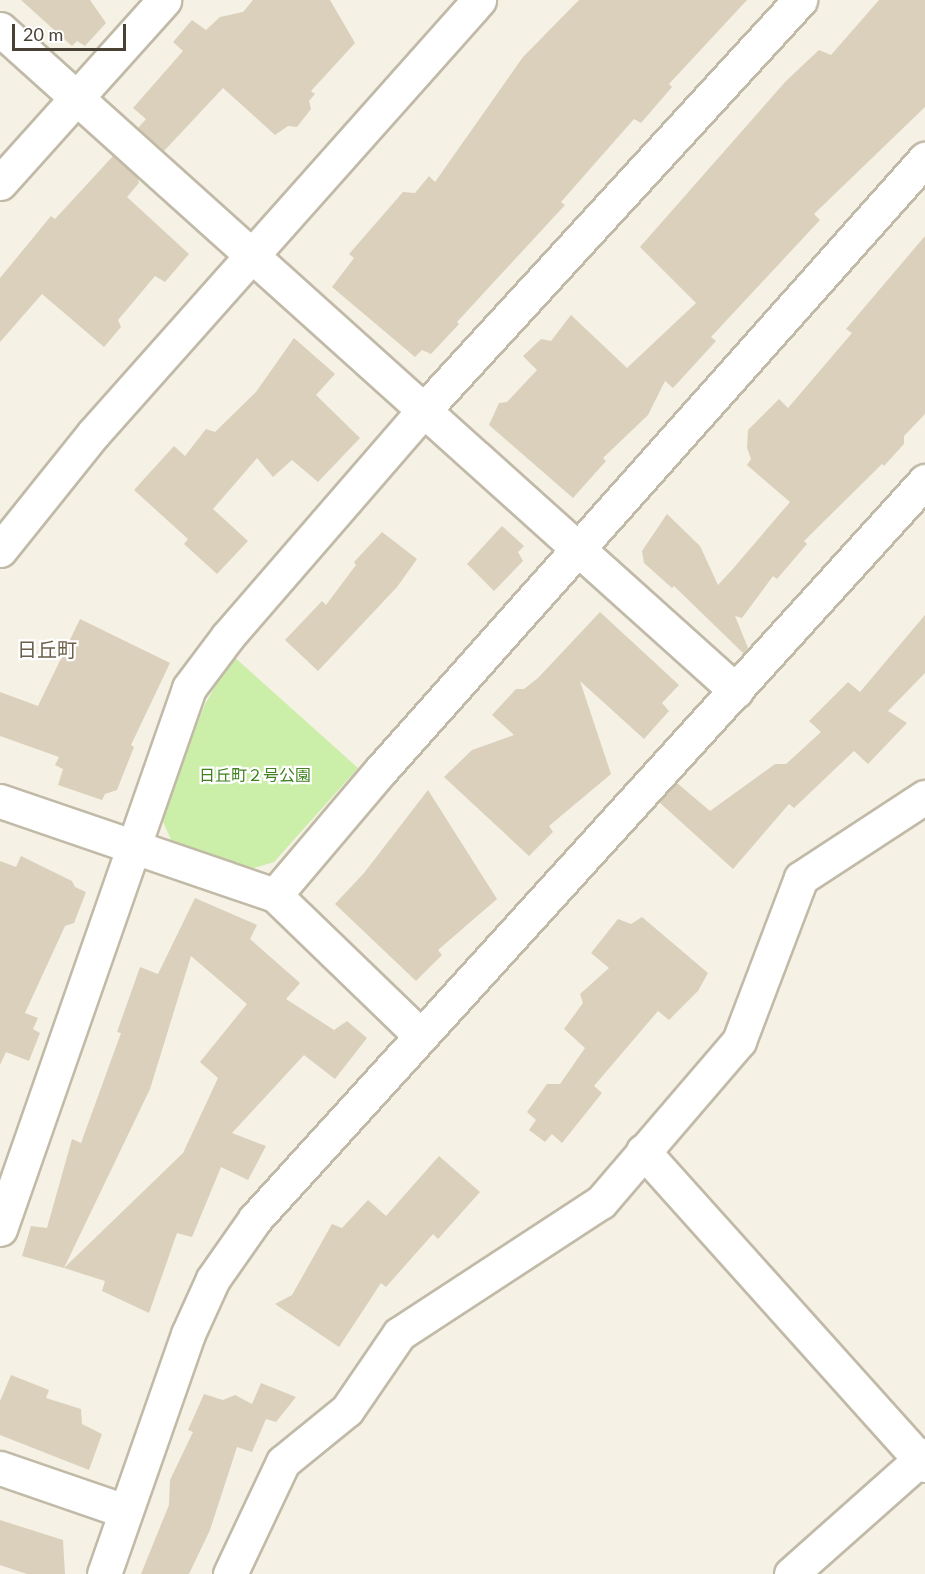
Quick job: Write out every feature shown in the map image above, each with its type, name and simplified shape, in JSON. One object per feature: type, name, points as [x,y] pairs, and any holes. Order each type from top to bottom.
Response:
[{"type":"street","points":[[0,183],[164,0]]},
{"type":"street","points":[[0,550],[93,434],[252,252],[479,0]]},
{"type":"street","points":[[0,1229],[134,849],[170,733],[189,688],[228,636],[423,411],[800,0]]},
{"type":"street","points":[[0,29],[74,98],[252,252],[423,411],[736,691]]},
{"type":"street","points":[[275,895],[578,548],[925,159]]},
{"type":"street","points":[[104,1574],[188,1334],[213,1279],[255,1219],[925,481]]},
{"type":"street","points":[[230,1574],[283,1462],[347,1410],[399,1334],[601,1202],[642,1150],[739,1041],[801,878],[925,796]]},
{"type":"street","points":[[0,801],[134,849],[275,895],[421,1036]]},
{"type":"street","points":[[642,1150],[923,1460],[791,1574]]},
{"type":"street","points":[[0,1468],[125,1510]]},
{"type":"green space","name":"日丘町２号公園","points":[[233,656],[358,768],[274,862],[247,870],[172,842],[161,817],[205,704]]},
{"type":"building","points":[[21,0],[90,0],[106,23],[85,46],[77,41],[72,46]]},
{"type":"building","points":[[253,0],[330,0],[355,43],[311,91],[315,94],[309,101],[311,109],[297,127],[288,126],[275,135],[223,88],[164,151],[138,128],[146,119],[133,108],[183,51],[173,42],[192,20],[206,30],[220,17],[243,12]]},
{"type":"building","points":[[579,0],[747,0],[669,84],[672,87],[641,123],[634,119],[561,202],[565,205],[457,322],[459,324],[431,354],[422,350],[415,357],[332,287],[354,258],[349,254],[403,192],[415,193],[429,176],[435,182],[523,57]]},
{"type":"building","points":[[879,0],[925,0],[925,107],[814,214],[820,220],[711,337],[716,341],[673,388],[665,381],[648,415],[603,458],[606,461],[573,498],[489,425],[499,403],[507,402],[537,370],[523,356],[541,339],[551,341],[571,315],[627,368],[696,303],[640,247],[786,81],[819,50],[831,55]]},
{"type":"building","points":[[113,156],[138,178],[139,183],[127,197],[189,254],[165,282],[155,276],[118,320],[121,327],[104,347],[42,294],[0,342],[0,278],[51,216],[55,219]]},
{"type":"building","points":[[925,236],[925,414],[904,436],[904,444],[884,466],[882,464],[804,541],[807,544],[777,579],[773,576],[742,618],[735,616],[748,648],[743,653],[674,586],[672,588],[644,563],[642,551],[667,514],[700,546],[718,585],[731,571],[790,502],[747,465],[751,459],[747,448],[748,430],[779,399],[788,408],[852,333],[846,329]]},
{"type":"building","points":[[294,338],[335,374],[316,395],[360,438],[318,482],[292,460],[273,477],[257,458],[213,509],[248,541],[217,574],[184,544],[188,539],[134,490],[174,446],[185,456],[206,429],[215,432],[256,392]]},
{"type":"building","points":[[502,526],[524,546],[518,552],[523,561],[494,591],[467,564]]},
{"type":"building","points":[[382,532],[417,559],[397,587],[318,671],[285,640],[322,601],[326,605],[356,565],[354,562]]},
{"type":"building","points":[[600,612],[679,685],[662,703],[669,711],[644,739],[580,681],[611,774],[549,826],[553,832],[529,856],[444,777],[472,750],[514,735],[492,715],[516,689],[524,689],[538,678]]},
{"type":"building","points":[[925,615],[925,673],[888,711],[907,723],[868,764],[854,751],[794,808],[789,804],[733,869],[659,802],[677,783],[710,811],[775,764],[786,764],[821,732],[809,721],[848,682],[860,692]]},
{"type":"building","points":[[80,619],[170,663],[131,745],[134,747],[117,790],[105,794],[102,800],[58,785],[63,769],[55,765],[59,757],[0,736],[0,692],[38,706]]},
{"type":"building","points":[[428,790],[497,899],[438,950],[442,955],[416,981],[335,904],[364,873]]},
{"type":"building","points":[[21,856],[72,881],[75,887],[86,892],[74,923],[65,926],[25,1013],[38,1018],[33,1029],[40,1033],[29,1061],[6,1052],[0,1065],[0,861],[16,867]]},
{"type":"building","points":[[195,898],[257,925],[250,939],[300,983],[286,999],[334,1030],[347,1021],[367,1038],[335,1079],[304,1055],[232,1133],[266,1146],[248,1180],[221,1167],[192,1237],[177,1233],[149,1313],[102,1291],[105,1281],[22,1256],[31,1226],[47,1228],[72,1139],[81,1143],[121,1033],[117,1032],[140,967],[158,974]],"holes":[[[191,956],[247,1004],[200,1062],[218,1078],[183,1153],[64,1268],[150,1089]]]},
{"type":"building","points":[[642,917],[708,973],[698,991],[669,1020],[658,1011],[594,1086],[602,1093],[562,1143],[552,1134],[545,1142],[529,1130],[536,1120],[527,1112],[547,1084],[560,1084],[585,1048],[564,1029],[583,1003],[580,994],[609,968],[591,953],[618,919],[631,924]]},
{"type":"building","points":[[439,1156],[480,1192],[438,1239],[433,1234],[386,1287],[381,1283],[339,1347],[275,1304],[292,1295],[332,1224],[342,1228],[368,1200],[386,1216]]},
{"type":"building","points":[[11,1375],[49,1390],[46,1398],[81,1409],[82,1424],[102,1434],[89,1470],[0,1435],[0,1401]]},
{"type":"building","points":[[261,1383],[296,1397],[276,1422],[266,1419],[252,1452],[237,1447],[210,1530],[189,1574],[141,1574],[169,1505],[170,1480],[193,1432],[188,1430],[204,1394],[223,1400],[235,1395],[252,1404]]},
{"type":"building","points":[[0,1520],[63,1540],[65,1574],[27,1574],[0,1565]]},
{"type":"district","name":"日丘町","points":[[47,649]]}]
